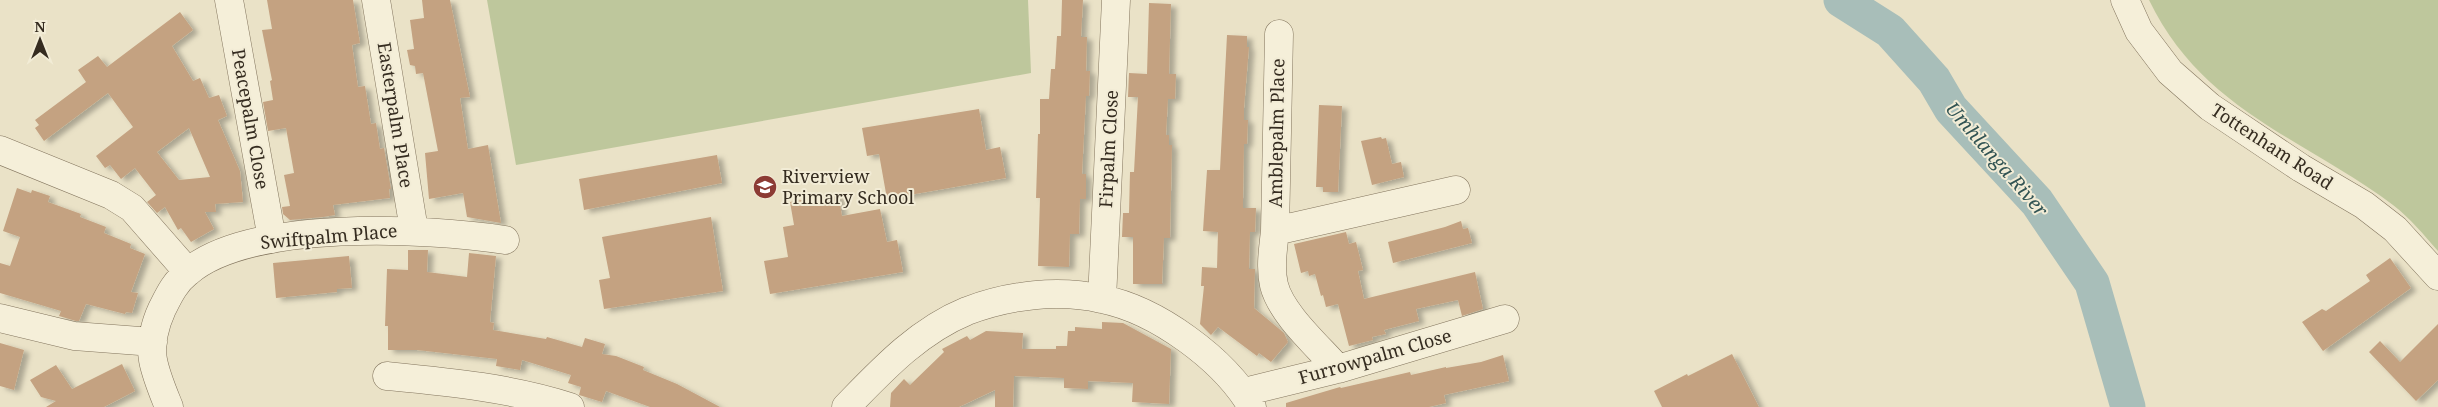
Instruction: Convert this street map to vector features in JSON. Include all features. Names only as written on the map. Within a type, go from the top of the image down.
[{"type":"street","name":"Peacepalm Close","points":[[229,0],[272,239]]},
{"type":"street","name":"Easterpalm Place","points":[[376,0],[414,230]]},
{"type":"street","name":"Firpalm Close","points":[[1102,298],[1116,0]]},
{"type":"street","name":"Tottenham Road","points":[[2125,0],[2139,31],[2170,72],[2210,108],[2285,158],[2364,205],[2395,229],[2438,276]]},
{"type":"street","name":"Amblepalm Place","points":[[1279,34],[1275,231],[1272,263],[1274,286],[1283,306],[1338,369]]},
{"type":"street","points":[[0,150],[111,195],[132,208],[188,272]]},
{"type":"street","name":"Amblepalm Place","points":[[1275,231],[1456,190]]},
{"type":"street","name":"Swiftpalm Place","points":[[169,407],[153,360],[153,342],[159,316],[172,288],[188,272],[224,250],[272,239],[325,234],[414,230],[466,234],[505,240]]},
{"type":"street","points":[[852,405],[883,369],[915,341],[967,312],[1000,300],[1035,295],[1102,298],[1129,308],[1185,337],[1210,357],[1248,400]]},
{"type":"street","points":[[0,318],[74,336],[153,342]]},
{"type":"street","name":"Furrowpalm Close","points":[[1248,400],[1338,369],[1505,319]]},
{"type":"street","points":[[387,376],[458,383],[548,400],[570,407]]},
{"type":"green space","points":[[487,0],[1028,0],[1031,73],[516,165]]},
{"type":"green space","points":[[2149,0],[2438,0],[2438,251],[2411,221],[2393,205],[2359,181],[2257,119],[2226,96],[2197,69],[2171,38]]},
{"type":"building","points":[[267,0],[353,0],[360,43],[352,45],[358,87],[365,86],[371,124],[376,123],[380,149],[384,148],[391,189],[389,189],[390,198],[333,205],[335,215],[323,217],[290,220],[283,214],[282,207],[290,206],[284,175],[294,173],[286,128],[268,131],[263,102],[273,100],[270,81],[272,80],[262,30],[272,29]]},
{"type":"building","points":[[422,0],[450,0],[470,97],[460,98],[468,149],[488,145],[501,223],[467,217],[463,193],[429,199],[425,153],[438,151],[423,73],[416,74],[415,66],[410,65],[407,50],[414,49],[410,20],[424,18]]},
{"type":"building","points":[[1062,0],[1083,0],[1081,37],[1087,37],[1086,71],[1090,71],[1089,96],[1086,96],[1082,174],[1086,174],[1086,199],[1080,199],[1079,234],[1070,234],[1069,267],[1038,266],[1040,198],[1036,198],[1040,99],[1049,99],[1051,69],[1055,69],[1057,36],[1061,36]]},
{"type":"building","points":[[1149,3],[1171,4],[1169,74],[1176,74],[1175,99],[1168,99],[1166,135],[1169,135],[1169,145],[1172,145],[1170,238],[1164,238],[1162,284],[1133,284],[1133,237],[1122,237],[1123,213],[1129,213],[1130,172],[1134,172],[1138,97],[1128,97],[1129,73],[1147,74]]},
{"type":"building","points":[[180,12],[193,30],[172,46],[193,81],[200,78],[209,98],[219,95],[227,116],[218,120],[240,171],[243,202],[215,204],[216,212],[205,212],[214,229],[191,242],[181,228],[178,230],[165,207],[157,213],[147,202],[156,195],[135,168],[121,179],[110,165],[105,168],[96,156],[133,127],[108,93],[44,141],[35,128],[39,125],[35,120],[86,82],[78,70],[98,56],[107,67]],"holes":[[[189,128],[210,177],[179,180],[157,152]]]},
{"type":"building","points":[[1227,35],[1247,36],[1247,47],[1249,47],[1244,108],[1244,120],[1248,120],[1247,144],[1244,144],[1243,208],[1256,208],[1255,232],[1250,232],[1249,269],[1255,269],[1254,308],[1284,333],[1288,342],[1271,362],[1259,353],[1257,356],[1218,327],[1211,335],[1200,324],[1204,286],[1201,286],[1202,267],[1217,268],[1218,232],[1203,231],[1207,170],[1220,170]]},
{"type":"building","points":[[1319,105],[1342,106],[1338,192],[1323,192],[1323,187],[1316,187]]},
{"type":"building","points":[[979,109],[986,150],[1000,147],[1006,178],[887,199],[879,154],[867,156],[862,128]]},
{"type":"building","points":[[1381,137],[1382,139],[1386,138],[1392,164],[1401,162],[1404,177],[1372,185],[1361,141]]},
{"type":"building","points":[[717,155],[722,183],[584,210],[579,179]]},
{"type":"building","points":[[17,188],[31,193],[32,190],[50,196],[48,202],[81,214],[80,217],[106,227],[104,233],[131,244],[130,248],[145,254],[131,292],[138,293],[132,313],[126,312],[125,314],[86,304],[79,321],[76,321],[59,316],[61,311],[0,293],[0,263],[10,266],[20,237],[3,231]]},
{"type":"building","points":[[838,194],[842,216],[880,209],[887,242],[897,240],[903,272],[770,294],[764,261],[788,257],[783,227],[794,225],[790,202]]},
{"type":"building","points":[[711,217],[723,291],[604,309],[599,280],[610,278],[602,237]]},
{"type":"building","points":[[1461,221],[1463,229],[1468,228],[1472,243],[1393,263],[1388,242]]},
{"type":"building","points":[[1346,232],[1349,244],[1356,242],[1363,270],[1358,271],[1364,299],[1475,272],[1483,309],[1462,316],[1458,300],[1416,309],[1419,321],[1384,330],[1386,334],[1372,337],[1373,340],[1349,346],[1338,304],[1326,307],[1315,274],[1309,276],[1308,271],[1301,273],[1294,244]]},
{"type":"building","points":[[408,250],[428,250],[427,272],[467,277],[469,253],[496,256],[490,322],[494,323],[493,330],[546,339],[547,337],[582,347],[585,338],[605,344],[602,354],[616,356],[644,367],[643,370],[677,384],[720,407],[650,407],[606,391],[602,402],[579,395],[581,387],[568,383],[571,375],[522,360],[520,370],[496,366],[497,359],[417,350],[388,350],[388,326],[385,326],[387,269],[408,270]]},
{"type":"building","points":[[349,256],[352,288],[337,289],[337,292],[276,298],[273,263]]},
{"type":"building","points":[[2390,258],[2411,288],[2323,351],[2302,322],[2322,309],[2326,311],[2370,281],[2366,275]]},
{"type":"building","points":[[1102,322],[1123,323],[1171,349],[1169,404],[1132,402],[1133,383],[1088,381],[1088,389],[1064,388],[1064,378],[1014,376],[1013,407],[995,407],[995,390],[959,407],[890,407],[891,393],[904,379],[910,385],[944,352],[942,349],[967,336],[970,340],[986,331],[1023,333],[1022,349],[1056,349],[1056,346],[1067,346],[1068,331],[1075,331],[1075,327],[1102,329]]},
{"type":"building","points":[[2438,324],[2438,380],[2416,401],[2369,352],[2380,341],[2400,362]]},
{"type":"building","points":[[0,343],[24,350],[14,390],[0,386]]},
{"type":"building","points":[[1732,354],[1759,407],[1662,407],[1654,391]]},
{"type":"building","points":[[1503,355],[1509,381],[1444,395],[1446,403],[1429,407],[1286,407],[1286,403],[1340,387],[1410,372],[1411,375],[1481,362]]},
{"type":"building","points":[[122,364],[135,391],[104,407],[46,407],[56,401],[41,397],[30,380],[56,365],[72,389]]},
{"type":"waterway","name":"Umhlanga River","points":[[1841,0],[1890,31],[1934,80],[1951,109],[2037,202],[2092,283],[2128,407]]},
{"type":"place","name":"Riverview Primary School","points":[[765,187]]}]
